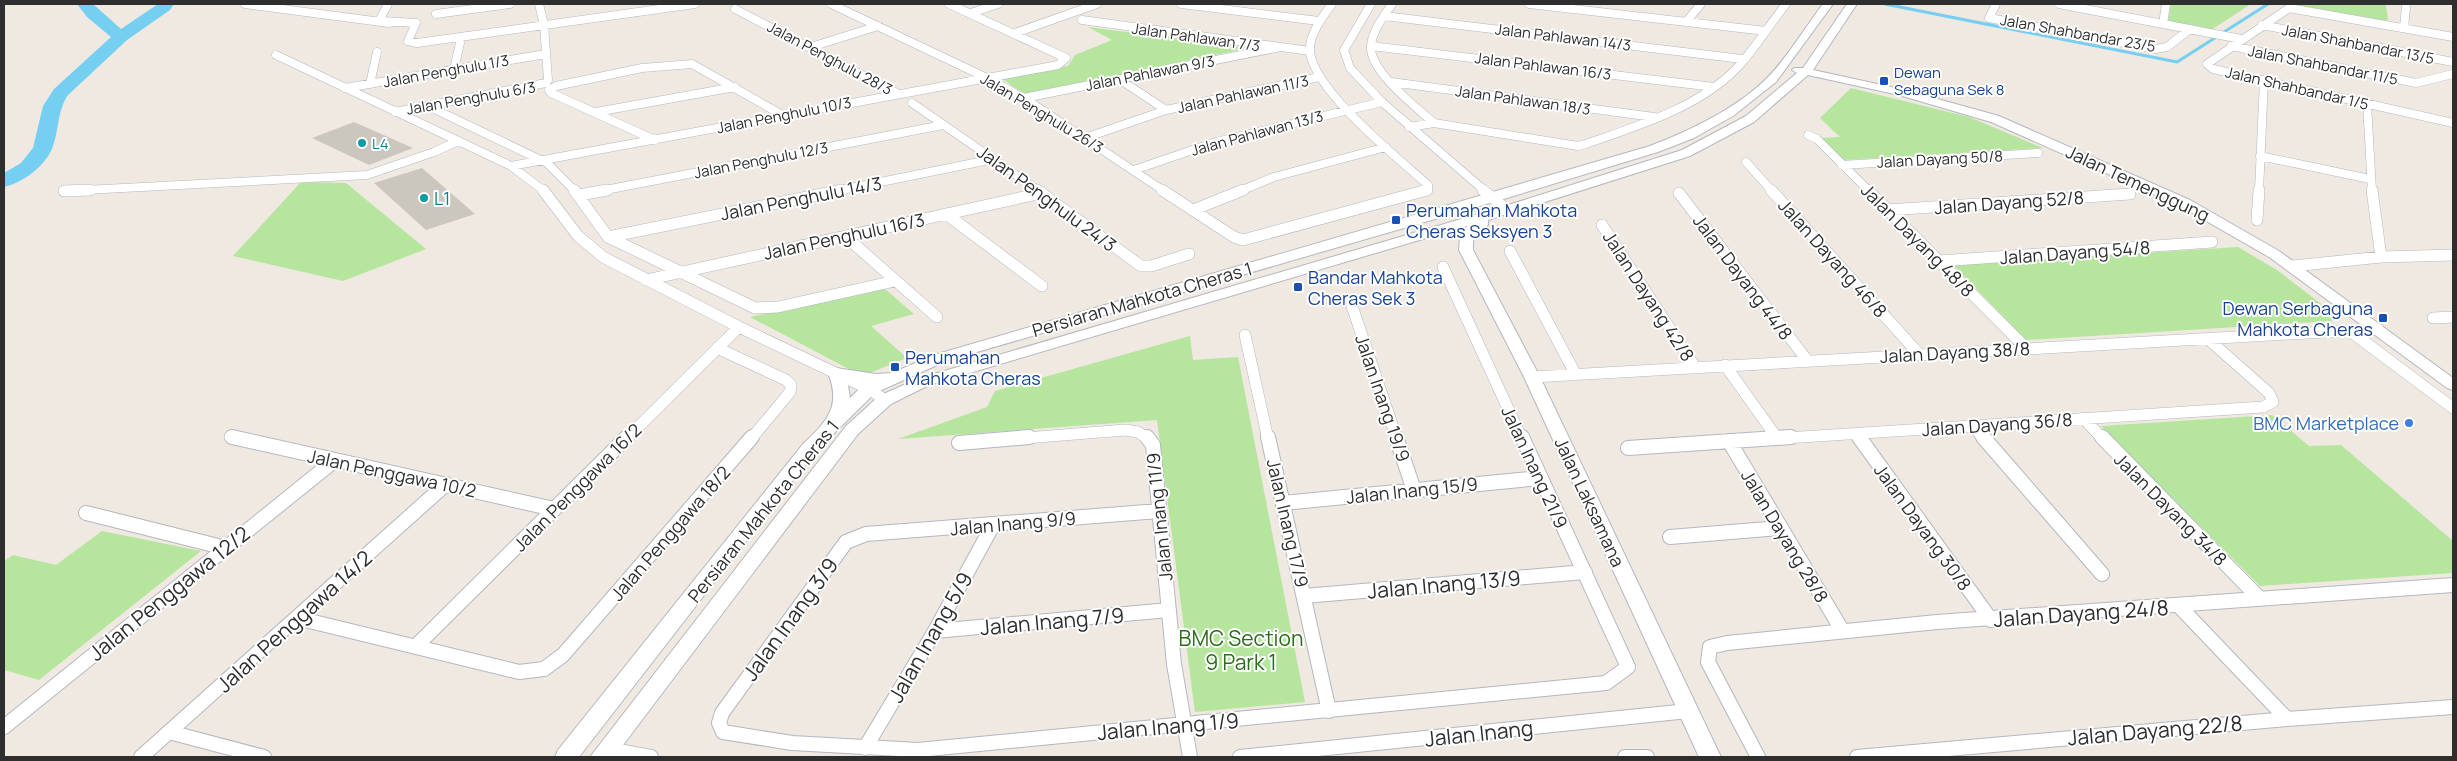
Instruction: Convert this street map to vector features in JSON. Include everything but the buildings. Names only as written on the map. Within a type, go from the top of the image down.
[{"type":"main road","name":"Persiaran Mahkota Cheras 1","points":[[566,757],[803,456],[869,389],[940,358],[1492,198],[1654,149],[1690,134],[1729,113],[1772,80],[1784,67],[1828,4]]},
{"type":"main road","name":"Persiaran Mahkota Cheras 1","points":[[604,753],[852,430],[885,400],[923,382],[1507,210],[1686,153],[1750,119],[1806,71],[1852,4]]},
{"type":"main road","name":"Jalan Temenggung","points":[[1784,67],[1901,92],[1995,119],[2185,203],[2292,266],[2453,385]]},
{"type":"main road","points":[[1466,250],[1464,237],[1469,230],[1507,210]]},
{"type":"main road","points":[[1425,234],[1448,238],[1466,250]]},
{"type":"main road","name":"Jalan Laksamana","points":[[1466,250],[1532,377],[1710,757]]},
{"type":"main road","points":[[836,373],[876,379],[897,377]]},
{"type":"main road","points":[[833,424],[843,400],[843,388],[836,373]]},
{"type":"street","points":[[245,4],[381,21],[412,30],[408,41],[410,43],[666,6],[695,4]]},
{"type":"street","points":[[381,21],[388,4]]},
{"type":"street","points":[[436,14],[510,4]]},
{"type":"street","points":[[538,4],[544,25],[548,87],[551,94],[653,138]]},
{"type":"street","name":"Jalan Penghulu 26/3","points":[[831,4],[987,78],[1024,98],[1234,237],[1243,240],[1428,189],[1428,185],[1386,147]]},
{"type":"street","points":[[949,4],[1014,33],[1097,4]]},
{"type":"street","points":[[971,13],[998,4]]},
{"type":"street","points":[[1181,4],[1320,21]]},
{"type":"street","points":[[1332,4],[1320,21],[1310,51],[1319,77],[1347,109],[1386,147]]},
{"type":"street","points":[[1371,4],[1344,50],[1350,68],[1409,127],[1507,210]]},
{"type":"street","points":[[1392,4],[1384,16],[1371,46],[1373,61],[1383,75],[1434,123]]},
{"type":"street","points":[[1529,4],[1766,30]]},
{"type":"street","points":[[1605,12],[1613,4]]},
{"type":"street","points":[[1686,22],[1701,4]]},
{"type":"street","points":[[1409,127],[1434,123],[1578,146],[1637,126],[1714,87],[1737,67],[1786,4]]},
{"type":"street","name":"Jalan Shahbandar 23/5","points":[[1996,4],[1990,18],[2156,49],[2167,47],[2190,29]]},
{"type":"street","points":[[2059,4],[2075,5],[2242,39]]},
{"type":"street","points":[[2163,24],[2166,4]]},
{"type":"street","points":[[2406,7],[2404,28],[2453,37]]},
{"type":"street","name":"Jalan Shahbandar 1/5","points":[[2404,28],[2298,8],[2286,10],[2207,64],[2208,66],[2264,80],[2453,123]]},
{"type":"street","name":"Jalan Penghulu 28/3","points":[[735,9],[899,94]]},
{"type":"street","name":"Jalan Pahlawan 14/3","points":[[1384,16],[1742,59]]},
{"type":"street","name":"Jalan Pahlawan 7/3","points":[[1082,20],[1276,48],[1310,51]]},
{"type":"street","name":"Jalan Shahbandar 13/5","points":[[2262,25],[2453,62]]},
{"type":"street","points":[[811,47],[878,26]]},
{"type":"street","name":"Jalan Penghulu 10/3","points":[[511,166],[1063,63],[1065,56],[1014,33]]},
{"type":"street","points":[[454,69],[460,43]]},
{"type":"street","name":"Jalan Pahlawan 16/3","points":[[1371,46],[1714,87]]},
{"type":"street","name":"Jalan Shahbandar 11/5","points":[[2231,46],[2416,84],[2453,74]]},
{"type":"street","name":"Jalan Pahlawan 9/3","points":[[1024,98],[1276,48]]},
{"type":"street","points":[[370,84],[377,52]]},
{"type":"street","name":"Jalan Penghulu 1/3","points":[[345,88],[546,54]]},
{"type":"street","points":[[276,55],[511,166],[543,190],[578,236],[603,257],[739,327],[869,389],[885,400]]},
{"type":"street","name":"Jalan Penghulu 6/3","points":[[395,112],[677,64],[692,64],[782,115]]},
{"type":"street","name":"Jalan Pahlawan 11/3","points":[[1085,138],[1166,110],[1319,77]]},
{"type":"street","points":[[1119,79],[1166,110]]},
{"type":"street","points":[[2257,220],[2261,181],[2260,156],[2264,80]]},
{"type":"street","name":"Jalan Pahlawan 18/3","points":[[1391,82],[1654,117]]},
{"type":"street","points":[[596,112],[735,87]]},
{"type":"street","name":"Jalan Pahlawan 13/3","points":[[1134,170],[1216,142],[1382,102]]},
{"type":"street","name":"Jalan Penghulu 24/3","points":[[912,103],[1042,193],[1141,266],[1151,266],[1189,254]]},
{"type":"street","points":[[2367,103],[2371,159],[2370,179],[2376,233],[2381,257]]},
{"type":"street","points":[[428,106],[543,160],[556,170],[579,195],[608,237],[755,308],[778,307],[895,281]]},
{"type":"street","name":"Jalan Penghulu 12/3","points":[[579,195],[943,125]]},
{"type":"street","name":"Jalan Dayang 48/8","points":[[1808,135],[1817,139],[2026,348]]},
{"type":"street","points":[[64,191],[367,175],[434,152],[458,141]]},
{"type":"street","points":[[1193,210],[1274,177],[1386,147]]},
{"type":"street","name":"Jalan Dayang 50/8","points":[[1842,165],[2038,153]]},
{"type":"street","points":[[2260,156],[2370,179]]},
{"type":"street","name":"Jalan Penghulu 14/3","points":[[608,237],[994,159]]},
{"type":"street","name":"Jalan Dayang 46/8","points":[[1746,162],[1919,354]]},
{"type":"street","name":"Jalan Penghulu 16/3","points":[[646,280],[1042,193]]},
{"type":"street","name":"Jalan Dayang 44/8","points":[[1679,193],[1807,360]]},
{"type":"street","name":"Jalan Dayang 52/8","points":[[1887,210],[2130,194]]},
{"type":"street","points":[[946,214],[1042,286]]},
{"type":"street","name":"Jalan Dayang 42/8","points":[[1602,225],[1695,367]]},
{"type":"street","points":[[845,236],[937,317]]},
{"type":"street","name":"Jalan Dayang 54/8","points":[[1939,261],[2212,242]]},
{"type":"street","points":[[1510,251],[1576,375]]},
{"type":"street","points":[[2292,266],[2381,257],[2453,255]]},
{"type":"street","name":"Jalan Inang 21/9","points":[[1443,267],[1628,667]]},
{"type":"street","name":"Jalan Inang 19/9","points":[[1352,306],[1414,490]]},
{"type":"street","points":[[2433,318],[2453,317]]},
{"type":"street","name":"Jalan Penggawa 16/2","points":[[415,647],[739,327]]},
{"type":"street","name":"Jalan Dayang 38/8","points":[[1532,377],[2378,329]]},
{"type":"street","points":[[2350,330],[2453,408]]},
{"type":"street","name":"Jalan Inang 17/9","points":[[1245,335],[1329,711]]},
{"type":"street","name":"Jalan Dayang 36/8","points":[[1628,448],[2263,407],[2273,402],[2270,393],[2208,339]]},
{"type":"street","name":"Jalan Penggawa 18/2","points":[[415,647],[519,672],[544,669],[569,648],[676,527],[790,392],[791,385],[786,380],[717,348]]},
{"type":"street","points":[[1725,365],[1777,438]]},
{"type":"street","name":"Jalan Dayang 34/8","points":[[2082,418],[2260,599]]},
{"type":"street","points":[[1973,426],[2102,574]]},
{"type":"street","name":"Jalan Inang 11/9","points":[[959,443],[1125,430],[1140,432],[1149,437],[1153,445],[1174,664],[1190,757]]},
{"type":"street","name":"Jalan Dayang 30/8","points":[[1856,434],[1991,620]]},
{"type":"street","name":"Jalan Penggawa 10/2","points":[[230,437],[554,509]]},
{"type":"street","name":"Jalan Dayang 28/8","points":[[1729,441],[1842,630]]},
{"type":"street","name":"Jalan Penggawa 12/2","points":[[4,727],[335,460]]},
{"type":"street","name":"Jalan Inang 15/9","points":[[1283,503],[1540,478]]},
{"type":"street","name":"Jalan Penggawa 14/2","points":[[141,757],[446,484]]},
{"type":"street","name":"Jalan Inang 9/9","points":[[866,534],[1159,511]]},
{"type":"street","points":[[86,513],[226,548]]},
{"type":"street","name":"Jalan Inang 5/9","points":[[865,748],[935,631],[993,525]]},
{"type":"street","points":[[1670,537],[1780,528]]},
{"type":"street","name":"Jalan Inang 3/9","points":[[722,713],[846,542],[866,534]]},
{"type":"street","name":"Jalan Inang 13/9","points":[[1304,596],[1585,572]]},
{"type":"street","name":"Jalan Dayang 24/8","points":[[1758,757],[1708,662],[1710,647],[1727,643],[1842,630],[2453,585]]},
{"type":"street","points":[[2178,605],[2287,719]]},
{"type":"street","name":"Jalan Inang 7/9","points":[[935,631],[1169,610]]},
{"type":"street","points":[[297,618],[415,647]]},
{"type":"street","name":"Jalan Inang 1/9","points":[[722,713],[719,723],[723,732],[792,744],[918,750],[1606,683],[1628,667]]},
{"type":"street","name":"Jalan Dayang 22/8","points":[[1857,757],[2287,719],[2453,707]]},
{"type":"street","name":"Jalan Inang","points":[[1240,757],[1361,751],[1688,711]]},
{"type":"street","points":[[169,732],[264,757]]},
{"type":"street","points":[[604,753],[651,757]]},
{"type":"green space","points":[[2171,4],[2251,4],[2211,30],[2168,22]]},
{"type":"green space","points":[[2289,4],[2386,5],[2388,20],[2379,21]]},
{"type":"green space","points":[[1088,27],[1249,48],[1024,94],[1001,78],[1068,66],[1075,55],[1112,40]]},
{"type":"green space","points":[[1851,88],[1969,117],[2043,148],[1844,160],[1820,138],[1840,137],[1820,118]]},
{"type":"green space","points":[[301,182],[346,183],[426,249],[343,281],[233,256]]},
{"type":"green space","points":[[2238,247],[2277,270],[2337,316],[2332,321],[2026,340],[1953,265]]},
{"type":"green space","points":[[885,289],[914,314],[871,326],[907,358],[862,376],[750,317]]},
{"type":"green space","name":"BMC Section 9 Park 1","points":[[1190,336],[1193,360],[1238,357],[1305,702],[1195,712],[1157,420],[898,439],[987,407],[995,391]]},
{"type":"green space","points":[[2272,415],[2309,446],[2341,445],[2453,541],[2453,573],[2260,586],[2101,426]]},
{"type":"green space","points":[[102,531],[201,551],[39,680],[4,670],[4,561],[13,555],[56,565]]},
{"type":"waterway","points":[[85,4],[93,14],[121,37]]},
{"type":"waterway","points":[[121,37],[166,4]]},
{"type":"waterway","points":[[1885,4],[2177,62],[2218,36]]},
{"type":"waterway","points":[[2224,32],[2268,4]]},
{"type":"waterway","points":[[4,181],[28,167],[42,149],[52,106],[60,93],[121,37]]},
{"type":"place","name":"Dewan Sebaguna Sek 8","points":[[1884,81]]},
{"type":"place","name":"L4","points":[[362,143]]},
{"type":"place","name":"L1","points":[[424,198]]},
{"type":"place","name":"Perumahan Mahkota Cheras Seksyen 3","points":[[1396,220]]},
{"type":"place","name":"Bandar Mahkota Cheras Sek 3","points":[[1298,287]]},
{"type":"place","name":"Dewan Serbaguna Mahkota Cheras","points":[[2383,318]]},
{"type":"place","name":"Perumahan Mahkota Cheras","points":[[895,367]]},
{"type":"place","name":"BMC Marketplace","points":[[2409,423]]}]
